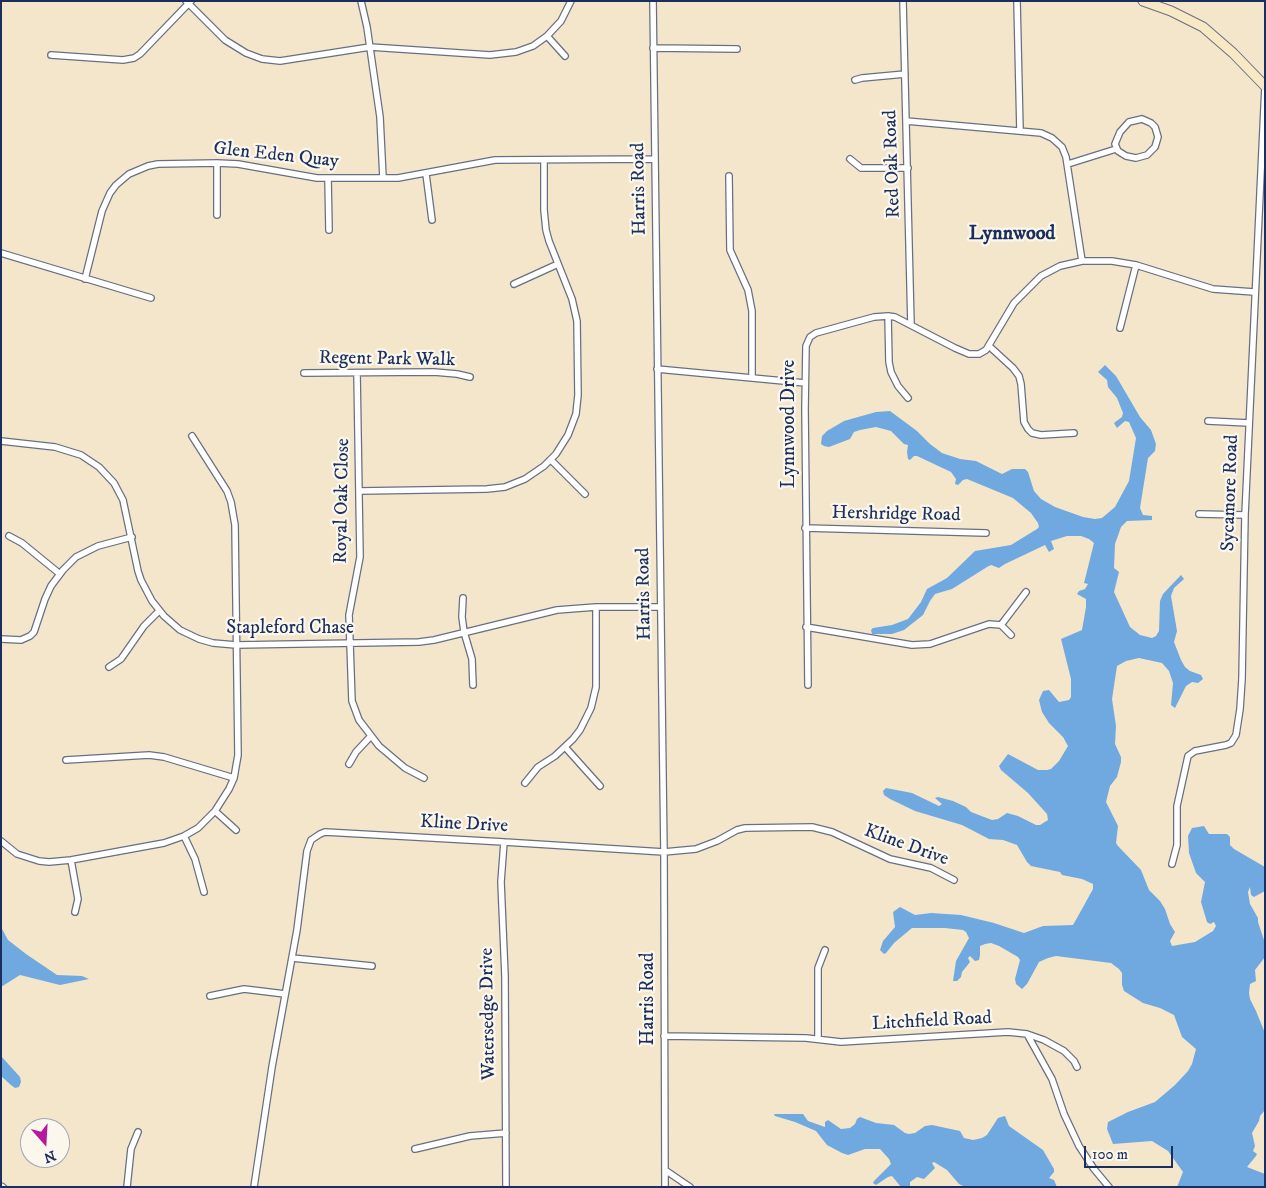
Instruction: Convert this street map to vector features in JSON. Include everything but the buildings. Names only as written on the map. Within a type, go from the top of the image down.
[{"type":"street","points":[[361,1],[380,117],[383,178]]},
{"type":"street","points":[[51,55],[123,60],[134,58],[140,54],[188,2],[225,40],[246,53],[262,59],[280,60],[370,47],[501,54],[526,49],[547,36],[561,21],[571,1]]},
{"type":"street","name":"Harris Road","points":[[653,1],[664,852],[666,1187]]},
{"type":"street","name":"Red Oak Road","points":[[903,1],[911,325]]},
{"type":"street","points":[[1017,1],[1020,131]]},
{"type":"street","points":[[1147,2],[1178,14],[1203,27],[1233,53],[1265,86]]},
{"type":"street","points":[[547,36],[565,56]]},
{"type":"street","points":[[653,48],[737,49]]},
{"type":"street","points":[[855,80],[905,74]]},
{"type":"street","name":"Sycamore Road","points":[[1172,864],[1177,845],[1177,806],[1188,756],[1195,751],[1228,745],[1236,735],[1242,679],[1245,515],[1265,86]]},
{"type":"street","points":[[1142,119],[1155,127],[1158,137],[1156,147],[1147,154],[1131,157],[1116,149],[1115,144],[1120,132],[1129,122],[1142,119]]},
{"type":"street","points":[[906,121],[1041,133],[1052,138],[1064,151],[1068,164],[1082,261]]},
{"type":"street","points":[[1068,164],[1116,149]]},
{"type":"street","name":"Glen Eden Quay","points":[[84,279],[106,202],[116,186],[123,178],[139,169],[158,164],[238,164],[302,176],[383,178],[409,177],[482,162],[654,158]]},
{"type":"street","points":[[850,159],[857,167],[862,168],[908,168]]},
{"type":"street","points":[[359,491],[496,488],[525,479],[551,460],[562,446],[576,414],[578,395],[577,321],[572,299],[546,230],[544,160]]},
{"type":"street","points":[[217,163],[217,215]]},
{"type":"street","points":[[426,174],[432,220]]},
{"type":"street","points":[[729,176],[730,250],[748,290],[752,310],[752,378]]},
{"type":"street","points":[[328,178],[329,230]]},
{"type":"street","points":[[1,253],[151,298]]},
{"type":"street","points":[[908,398],[898,386],[891,372],[888,316],[895,317],[969,354],[979,354],[989,346],[1014,302],[1041,276],[1060,266],[1082,261],[1112,261],[1136,264],[1213,288],[1254,292]]},
{"type":"street","points":[[514,284],[558,264]]},
{"type":"street","points":[[1120,328],[1136,264]]},
{"type":"street","name":"Lynnwood Drive","points":[[808,685],[806,627],[806,346],[810,337],[816,333],[874,317],[888,316]]},
{"type":"street","points":[[989,346],[1019,376],[1022,384],[1024,422],[1028,429],[1041,435],[1074,433]]},
{"type":"street","points":[[657,369],[805,383]]},
{"type":"street","name":"Royal Oak Close","points":[[357,372],[360,557],[350,604],[352,701],[359,720],[370,737],[405,768],[424,778]]},
{"type":"street","name":"Regent Park Walk","points":[[304,373],[434,372],[470,377]]},
{"type":"street","points":[[1208,421],[1249,423]]},
{"type":"street","points":[[1,841],[17,854],[33,860],[49,862],[158,845],[184,836],[198,828],[215,811],[229,789],[234,778],[238,754],[233,513],[231,502],[222,481],[192,436]]},
{"type":"street","name":"Stapleford Chase","points":[[1,441],[56,447],[81,455],[90,460],[107,475],[118,491],[126,510],[141,580],[152,602],[173,624],[191,635],[213,643],[236,646],[419,642],[557,610],[596,607],[660,607]]},
{"type":"street","points":[[551,460],[585,494]]},
{"type":"street","points":[[1199,514],[1245,515]]},
{"type":"street","name":"Hershridge Road","points":[[806,528],[986,533]]},
{"type":"street","points":[[9,536],[22,543],[60,574]]},
{"type":"street","points":[[1,639],[21,640],[34,632],[45,599],[60,574],[70,562],[87,551],[110,542],[132,537]]},
{"type":"street","points":[[1001,625],[1026,592]]},
{"type":"street","points":[[463,598],[462,617],[464,632],[472,659],[473,685]]},
{"type":"street","points":[[525,783],[538,767],[565,747],[580,730],[589,713],[594,696],[596,607]]},
{"type":"street","points":[[109,667],[121,659],[144,626],[159,611]]},
{"type":"street","points":[[806,627],[912,645],[921,645],[988,624],[1001,625],[1011,635]]},
{"type":"street","points":[[349,764],[356,752],[370,737]]},
{"type":"street","points":[[565,747],[600,786]]},
{"type":"street","points":[[66,760],[149,755],[164,757],[234,778]]},
{"type":"street","points":[[215,811],[236,830]]},
{"type":"street","name":"Kline Drive","points":[[254,1187],[292,958],[306,851],[312,840],[320,834],[325,832],[664,852],[696,849],[712,844],[737,830],[745,828],[812,827],[832,832],[890,859],[931,868],[954,880]]},
{"type":"street","points":[[184,836],[197,865],[204,892]]},
{"type":"street","name":"Watersedge Drive","points":[[504,842],[501,882],[505,976],[506,1187]]},
{"type":"street","points":[[71,860],[78,899],[75,912]]},
{"type":"street","points":[[818,1039],[818,968],[825,950]]},
{"type":"street","points":[[292,958],[372,966]]},
{"type":"street","points":[[210,996],[244,989],[285,994]]},
{"type":"street","name":"Litchfield Road","points":[[664,1036],[818,1039],[842,1042],[1008,1032],[1028,1034],[1044,1040],[1070,1056],[1077,1068]]},
{"type":"street","points":[[1028,1034],[1052,1079],[1064,1114],[1079,1146],[1109,1187]]},
{"type":"street","points":[[126,1187],[131,1149],[138,1132]]},
{"type":"street","points":[[414,1149],[470,1136],[506,1134]]},
{"type":"street","points":[[665,1170],[690,1187]]},
{"type":"water","points":[[1105,365],[1116,376],[1140,417],[1151,430],[1156,444],[1155,451],[1148,458],[1140,508],[1143,515],[1152,516],[1152,520],[1127,521],[1121,527],[1115,544],[1114,568],[1119,572],[1114,592],[1130,627],[1140,635],[1152,638],[1159,631],[1160,601],[1163,594],[1181,575],[1184,579],[1174,588],[1171,596],[1177,631],[1174,642],[1185,667],[1201,675],[1203,679],[1198,683],[1192,682],[1186,686],[1175,708],[1171,705],[1173,683],[1169,671],[1162,663],[1139,658],[1126,661],[1117,666],[1112,699],[1116,726],[1115,744],[1121,757],[1121,762],[1117,777],[1110,786],[1106,802],[1118,826],[1116,843],[1141,870],[1149,890],[1165,909],[1175,932],[1170,941],[1172,946],[1195,942],[1213,931],[1216,926],[1214,922],[1210,924],[1207,922],[1201,902],[1205,882],[1196,873],[1189,853],[1188,836],[1192,828],[1204,826],[1209,834],[1227,834],[1230,837],[1230,845],[1234,849],[1265,867],[1265,891],[1254,897],[1251,895],[1250,887],[1248,892],[1250,904],[1258,918],[1265,943],[1265,957],[1255,970],[1256,981],[1250,984],[1249,993],[1265,1033],[1265,1110],[1252,1133],[1255,1146],[1253,1151],[1257,1154],[1247,1167],[1265,1174],[1265,1187],[1177,1187],[1183,1172],[1168,1151],[1152,1141],[1113,1144],[1107,1129],[1108,1122],[1155,1102],[1188,1071],[1196,1049],[1182,1037],[1174,1015],[1143,1003],[1124,991],[1122,973],[1111,963],[1056,956],[1048,958],[1039,962],[1027,984],[1022,989],[1016,984],[1015,979],[1020,960],[1018,957],[991,943],[980,946],[979,960],[975,961],[970,956],[968,958],[970,962],[962,972],[961,977],[957,981],[953,981],[956,961],[969,938],[963,930],[912,928],[894,943],[886,953],[884,954],[880,950],[883,941],[895,927],[893,912],[900,907],[915,915],[931,913],[961,915],[1024,933],[1043,926],[1073,925],[1093,889],[1093,884],[1082,879],[1031,866],[1017,845],[1003,840],[989,839],[962,825],[915,811],[890,799],[884,795],[883,791],[886,788],[912,793],[939,806],[942,804],[935,798],[938,797],[953,801],[966,807],[971,812],[992,820],[998,819],[1007,813],[1036,825],[1040,825],[1048,820],[1047,814],[1028,793],[1001,770],[999,766],[1008,754],[1038,770],[1051,769],[1059,761],[1068,746],[1042,712],[1039,700],[1043,691],[1049,690],[1059,702],[1069,700],[1071,697],[1071,679],[1061,639],[1082,630],[1086,599],[1077,594],[1085,589],[1088,584],[1084,583],[1094,543],[1081,536],[1067,536],[1051,541],[1054,549],[1049,552],[1045,545],[999,568],[991,565],[952,589],[935,594],[923,615],[904,630],[892,634],[872,634],[871,630],[873,628],[892,625],[908,619],[921,602],[927,589],[947,578],[975,551],[1011,545],[1037,529],[1039,527],[1038,523],[1031,513],[1013,498],[967,479],[958,485],[955,484],[956,479],[951,472],[917,456],[910,460],[908,459],[908,445],[904,444],[891,431],[876,427],[860,430],[854,432],[850,439],[829,447],[821,444],[822,436],[844,421],[876,412],[890,411],[942,453],[960,459],[976,461],[1002,474],[1012,469],[1025,469],[1028,472],[1034,491],[1041,499],[1055,507],[1083,517],[1102,518],[1115,507],[1129,481],[1136,438],[1129,422],[1125,421],[1117,428],[1114,423],[1122,417],[1123,413],[1117,398],[1108,387],[1107,380],[1098,372]]},
{"type":"water","points":[[1,927],[8,940],[57,975],[82,976],[89,979],[60,985],[20,975],[1,987]]},
{"type":"water","points":[[1,1056],[20,1077],[19,1087],[15,1088],[1,1076]]},
{"type":"water","points":[[774,1114],[803,1114],[808,1121],[825,1127],[825,1122],[828,1120],[841,1129],[850,1128],[860,1117],[876,1123],[894,1125],[909,1134],[915,1133],[925,1126],[932,1125],[960,1131],[964,1138],[973,1140],[987,1135],[998,1118],[1005,1116],[1009,1126],[1043,1150],[1054,1169],[1049,1178],[1054,1180],[1057,1187],[963,1186],[947,1170],[934,1162],[932,1163],[935,1168],[924,1179],[917,1177],[910,1182],[910,1187],[901,1187],[892,1176],[876,1185],[873,1183],[874,1181],[891,1164],[880,1149],[865,1149],[848,1155],[827,1145],[816,1131]]},
{"type":"district","name":"Lynnwood","points":[[1012,235]]}]
